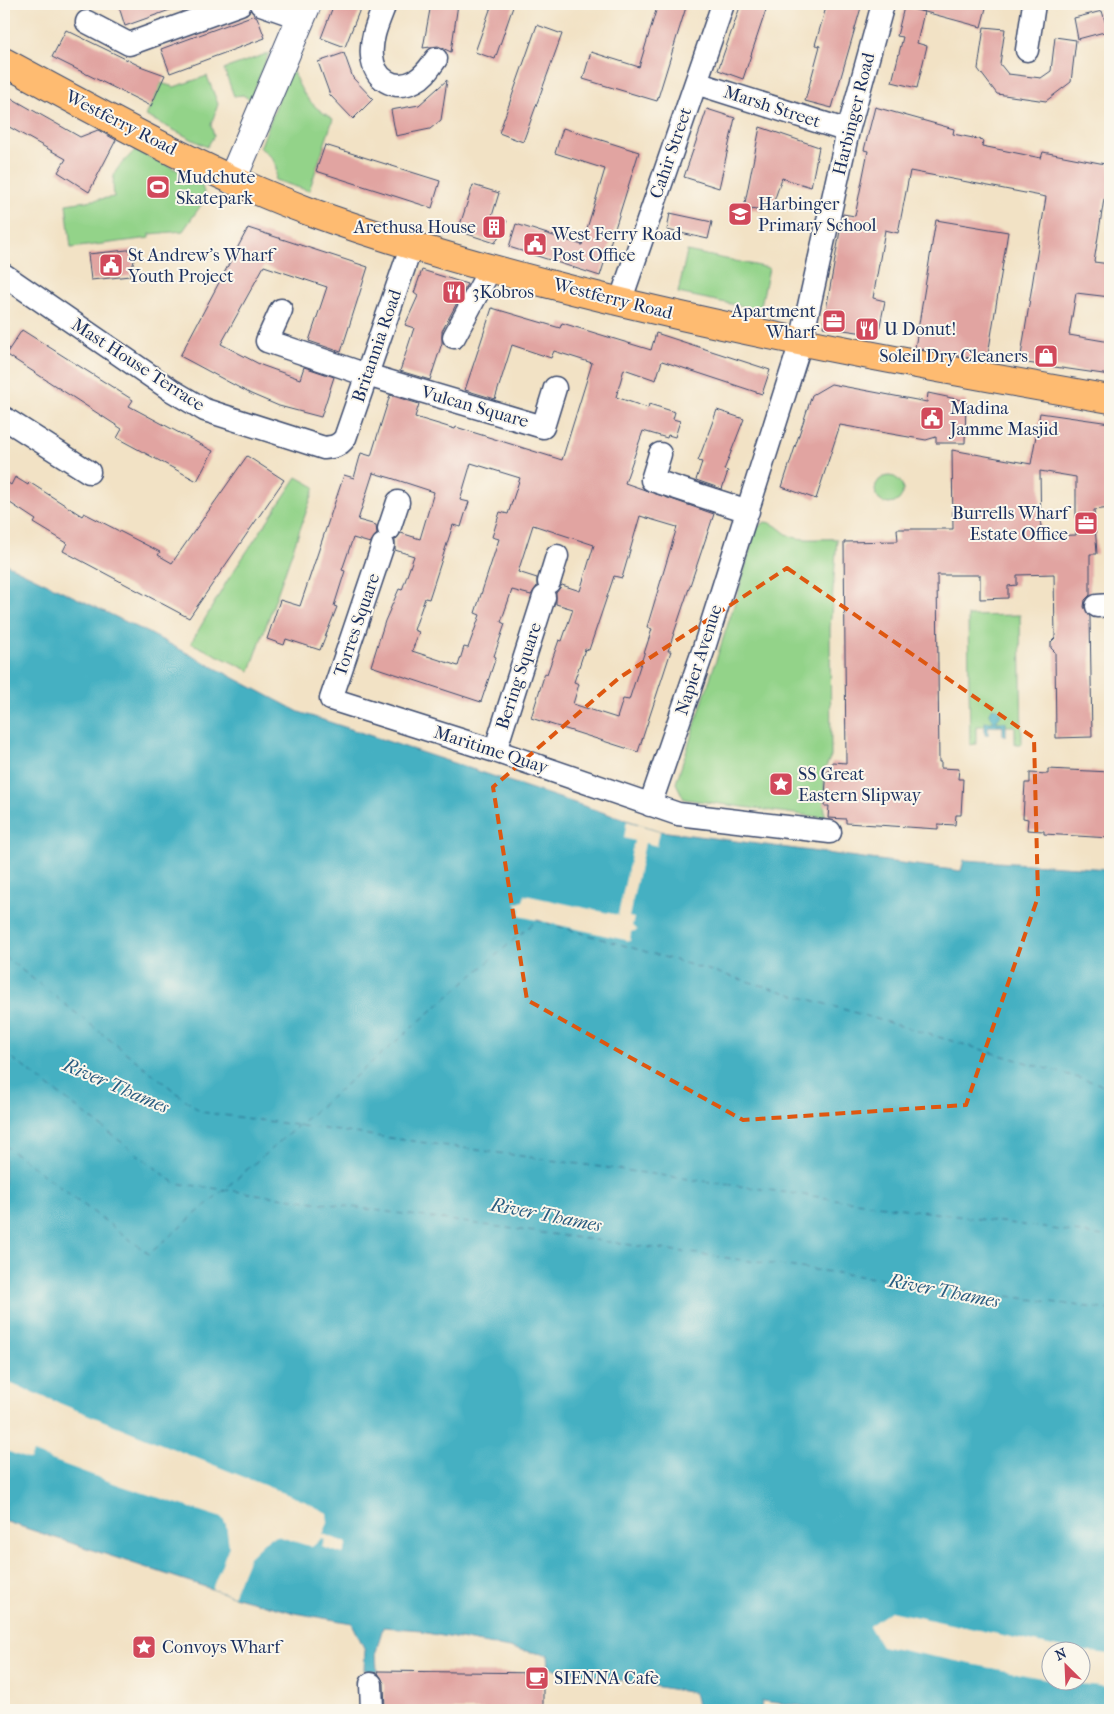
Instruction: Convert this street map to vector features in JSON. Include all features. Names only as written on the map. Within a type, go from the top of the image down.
[{"type":"main road","name":"Westferry Road","points":[[4,62],[89,108],[232,180],[308,211],[411,246],[490,269],[620,302],[801,342],[1110,399]]},
{"type":"street","points":[[87,22],[129,44],[240,4]]},
{"type":"street","points":[[232,180],[304,11],[261,4]]},
{"type":"street","points":[[385,4],[373,40],[372,57],[379,76],[390,84],[403,85],[416,80],[428,71],[436,59]]},
{"type":"street","name":"Cahir Street","points":[[620,302],[723,4]]},
{"type":"street","name":"Harbinger Road","points":[[801,342],[848,131],[883,4]]},
{"type":"street","points":[[1027,50],[1034,4]]},
{"type":"street","name":"Marsh Street","points":[[696,83],[848,131]]},
{"type":"street","name":"Britannia Road","points":[[340,445],[345,438],[411,246]]},
{"type":"street","points":[[454,338],[490,269]]},
{"type":"street","name":"Mast House Terrace","points":[[4,275],[171,390],[205,410],[324,448],[340,445]]},
{"type":"street","points":[[281,310],[267,342],[367,375]]},
{"type":"street","name":"Napier Avenue","points":[[650,804],[748,511],[801,342]]},
{"type":"street","name":"Vulcan Square","points":[[367,375],[544,427],[555,388]]},
{"type":"street","points":[[4,418],[89,472]]},
{"type":"street","points":[[660,454],[652,480],[748,511]]},
{"type":"street","name":"Torres Square","points":[[332,699],[398,502]]},
{"type":"street","name":"Bering Square","points":[[495,751],[557,556]]},
{"type":"street","name":"Maritime Quay","points":[[332,699],[495,751],[650,804]]},
{"type":"street","points":[[650,804],[678,814],[830,832]]},
{"type":"street","points":[[371,1684],[372,1710]]},
{"type":"highlighted area","points":[[787,568],[1034,738],[1038,897],[966,1105],[743,1120],[527,1000],[493,787],[619,678]]},
{"type":"green space","points":[[269,53],[250,100],[243,95],[234,96],[224,69]]},
{"type":"green space","points":[[291,67],[307,98],[333,119],[309,191],[275,180],[276,170],[274,161],[260,148]]},
{"type":"green space","points":[[207,76],[218,104],[211,125],[214,136],[207,147],[146,116],[161,83],[174,87]]},
{"type":"green space","points":[[135,150],[200,181],[206,198],[183,231],[150,234],[150,238],[71,248],[66,204],[114,197],[113,180],[116,170]]},
{"type":"green space","points":[[687,251],[769,268],[760,310],[678,293]]},
{"type":"green space","points":[[889,476],[899,480],[903,490],[899,500],[889,504],[879,500],[875,490],[879,480]]},
{"type":"green space","points":[[297,477],[315,487],[250,671],[191,643],[227,581]]},
{"type":"green space","points":[[765,522],[773,524],[789,535],[798,538],[837,539],[830,628],[831,756],[824,771],[825,818],[684,799],[676,783],[738,593],[756,528]]},
{"type":"green space","points":[[1020,615],[1022,744],[1015,744],[1015,726],[976,726],[976,744],[970,745],[968,616]]},
{"type":"water","name":"River Thames","points":[[4,563],[145,631],[299,712],[660,831],[961,871],[964,860],[1110,869],[1110,1710],[834,1710],[762,1701],[761,1710],[698,1710],[694,1693],[549,1668],[548,1655],[421,1632],[421,1630],[383,1627],[376,1652],[377,1671],[364,1670],[365,1650],[352,1623],[295,1613],[233,1596],[4,1521]]},
{"type":"water","points":[[997,708],[1001,714],[996,722],[1006,722],[1006,736],[1003,735],[1003,726],[988,726],[988,735],[985,735],[985,722],[994,722],[989,713],[991,709]]},
{"type":"pier","points":[[627,821],[660,831],[657,846],[645,843],[629,917],[634,918],[632,926],[638,930],[631,932],[630,941],[519,916],[521,909],[515,904],[523,901],[525,895],[618,915],[634,841],[624,838]]},
{"type":"pier","points":[[4,1381],[304,1501],[327,1513],[328,1523],[323,1534],[347,1543],[343,1554],[322,1547],[325,1540],[322,1538],[312,1547],[277,1536],[269,1538],[249,1557],[233,1596],[212,1589],[229,1546],[226,1524],[222,1518],[119,1485],[33,1453],[30,1460],[4,1450]]},
{"type":"pier","points":[[890,1611],[1042,1644],[1042,1678],[881,1646],[869,1626]]},
{"type":"pier","points":[[1092,1652],[1110,1654],[1110,1687],[1092,1685]]},
{"type":"building","points":[[118,4],[181,4],[181,6],[125,26]]},
{"type":"building","points":[[334,4],[362,4],[345,47],[321,38]]},
{"type":"building","points":[[431,4],[458,4],[451,52],[438,46],[423,48]]},
{"type":"building","points":[[492,4],[514,4],[495,59],[475,52]]},
{"type":"building","points":[[658,4],[687,4],[657,101],[583,79],[591,52],[639,67]]},
{"type":"building","points":[[741,4],[768,4],[743,79],[718,70]]},
{"type":"building","points":[[827,4],[862,4],[832,108],[805,101],[820,46],[815,45]]},
{"type":"building","points":[[914,4],[971,4],[986,8],[981,27],[914,9]]},
{"type":"building","points":[[904,7],[924,12],[917,43],[927,46],[917,88],[892,82],[903,37],[897,36]]},
{"type":"building","points":[[1102,11],[1108,31],[1078,39],[1074,18]]},
{"type":"building","points":[[254,15],[257,17],[265,38],[170,73],[161,49]]},
{"type":"building","points":[[537,25],[562,34],[523,142],[499,133]]},
{"type":"building","points":[[984,27],[1005,29],[1000,64],[1008,74],[1041,78],[1051,71],[1055,37],[1076,40],[1071,82],[1046,101],[997,94],[978,69]]},
{"type":"building","points":[[66,30],[140,66],[165,75],[151,106],[52,57]]},
{"type":"building","points":[[344,53],[353,78],[373,99],[353,119],[330,95],[318,62]]},
{"type":"building","points":[[447,80],[441,120],[430,129],[396,136],[391,110],[419,105]]},
{"type":"building","points":[[4,94],[80,137],[98,130],[116,140],[89,192],[58,172],[66,159],[4,124]]},
{"type":"building","points":[[875,107],[954,129],[953,134],[983,140],[982,146],[1041,158],[1043,152],[1110,165],[1110,200],[1104,199],[1094,262],[1110,264],[1110,297],[1076,293],[1069,335],[1110,342],[1110,375],[1020,362],[1046,197],[910,171],[898,233],[885,230],[873,298],[885,301],[878,335],[823,327],[843,214],[855,216],[868,151],[864,150]]},
{"type":"building","points":[[707,109],[735,118],[719,188],[684,177]]},
{"type":"building","points":[[760,127],[819,147],[811,187],[782,178],[773,204],[766,202],[763,211],[744,208]]},
{"type":"building","points":[[563,128],[639,152],[600,276],[509,247],[516,224],[582,245],[605,169],[555,153]]},
{"type":"building","points":[[325,145],[440,181],[432,208],[316,171]]},
{"type":"building","points":[[473,185],[499,193],[492,216],[507,221],[495,243],[458,231]]},
{"type":"building","points":[[670,213],[712,222],[708,239],[667,230]]},
{"type":"building","points":[[936,220],[1008,232],[987,361],[915,348]]},
{"type":"building","points":[[248,228],[368,267],[341,352],[309,341],[327,287],[264,266],[221,344],[261,365],[300,379],[304,367],[334,377],[321,417],[279,406],[251,394],[180,356]]},
{"type":"building","name":"St Andrew's Wharf Youth Project","points":[[137,249],[130,276],[91,280],[88,254]]},
{"type":"building","points":[[422,270],[467,284],[442,331],[442,343],[430,380],[400,371],[414,328],[405,325],[418,296],[414,293]]},
{"type":"building","points":[[492,308],[560,328],[562,323],[651,350],[656,333],[770,370],[762,394],[662,361],[656,380],[624,369],[616,397],[648,408],[649,404],[675,412],[673,419],[680,421],[675,437],[668,435],[667,438],[643,431],[625,483],[714,514],[668,651],[671,651],[638,752],[531,718],[545,673],[547,674],[559,640],[562,641],[573,609],[556,604],[556,593],[562,585],[580,591],[594,545],[533,525],[518,572],[537,578],[537,586],[531,595],[512,590],[501,622],[505,624],[494,656],[496,657],[481,702],[371,666],[385,621],[399,589],[402,590],[414,556],[395,550],[395,540],[401,533],[420,539],[434,492],[391,478],[373,473],[358,520],[376,525],[377,534],[370,543],[353,538],[342,570],[345,571],[334,606],[337,607],[320,650],[286,639],[284,645],[267,639],[280,600],[300,606],[344,475],[354,478],[361,453],[371,456],[390,395],[419,404],[415,417],[455,429],[456,427],[562,460],[592,363],[554,351],[551,358],[512,345],[495,399],[465,390]],"holes":[[[471,463],[520,478],[508,514],[500,512],[492,537],[499,539],[475,613],[480,615],[468,648],[464,647],[458,666],[412,651],[419,632],[414,630],[425,598],[429,599],[453,525],[461,527],[469,502],[460,500]],[[640,516],[677,527],[647,627],[652,629],[629,700],[623,699],[617,718],[573,704],[579,684],[574,682],[585,649],[589,650],[614,576],[622,578]]]},
{"type":"building","points":[[22,330],[133,400],[129,406],[213,451],[197,481],[117,438],[122,429],[6,354]]},
{"type":"building","points":[[831,384],[927,402],[928,393],[966,401],[965,443],[936,443],[936,437],[926,440],[840,425],[816,499],[782,487],[812,395]]},
{"type":"building","points":[[717,410],[744,419],[724,470],[728,471],[722,489],[696,480],[702,462],[698,461]]},
{"type":"building","points":[[1040,413],[1110,423],[1110,508],[1094,510],[1097,554],[1090,554],[1090,595],[1085,600],[1084,607],[1090,617],[1092,737],[1056,738],[1055,652],[1051,648],[1051,642],[1055,638],[1054,574],[1017,575],[1017,585],[1008,586],[1008,598],[980,599],[980,575],[937,575],[939,762],[941,762],[941,768],[959,769],[958,779],[963,779],[961,815],[956,815],[955,825],[938,824],[938,829],[846,823],[846,819],[828,818],[829,806],[824,806],[827,771],[831,771],[832,762],[846,763],[844,542],[898,541],[897,529],[953,529],[952,450],[1031,464]],"holes":[[[1040,471],[1076,477],[1076,535],[1041,536]]]},
{"type":"building","points":[[247,456],[284,480],[189,618],[63,551],[67,543],[34,523],[36,520],[4,499],[4,480],[11,485],[15,477],[28,485],[29,482],[82,516],[84,513],[160,552],[158,555],[172,563]]},
{"type":"building","points":[[1048,769],[1110,772],[1110,838],[1044,834],[1044,831],[1027,830],[1028,819],[1023,818],[1025,783],[1030,783],[1030,773],[1048,774]]},
{"type":"building","points":[[377,1671],[543,1673],[543,1710],[385,1710],[384,1683]]},
{"type":"ferry route","points":[[4,1145],[149,1254],[537,920],[1110,1087]]},
{"type":"ferry route","points":[[4,956],[201,1112],[1110,1237]]},
{"type":"ferry route","points":[[4,1052],[175,1183],[1110,1310]]},
{"type":"place","name":"Mudchute Skatepark","points":[[158,187]]},
{"type":"place","name":"Harbinger Primary School","points":[[740,214]]},
{"type":"place","name":"Arethusa House","points":[[494,227]]},
{"type":"place","name":"West Ferry Road Post Office","points":[[535,244]]},
{"type":"place","name":"St Andrew's Wharf Youth Project","points":[[111,265]]},
{"type":"place","name":"3Kobros","points":[[454,292]]},
{"type":"place","name":"Apartment Wharf","points":[[834,321]]},
{"type":"place","name":"U Donut!","points":[[867,329]]},
{"type":"place","name":"Soleil Dry Cleaners","points":[[1046,356]]},
{"type":"place","name":"Madina Jamme Masjid","points":[[932,418]]},
{"type":"place","name":"Burrells Wharf Estate Office","points":[[1086,523]]},
{"type":"place","name":"SS Great Eastern Slipway","points":[[781,784]]},
{"type":"place","name":"Convoys Wharf","points":[[144,1647]]},
{"type":"place","name":"SIENNA Cafe","points":[[537,1678]]}]
